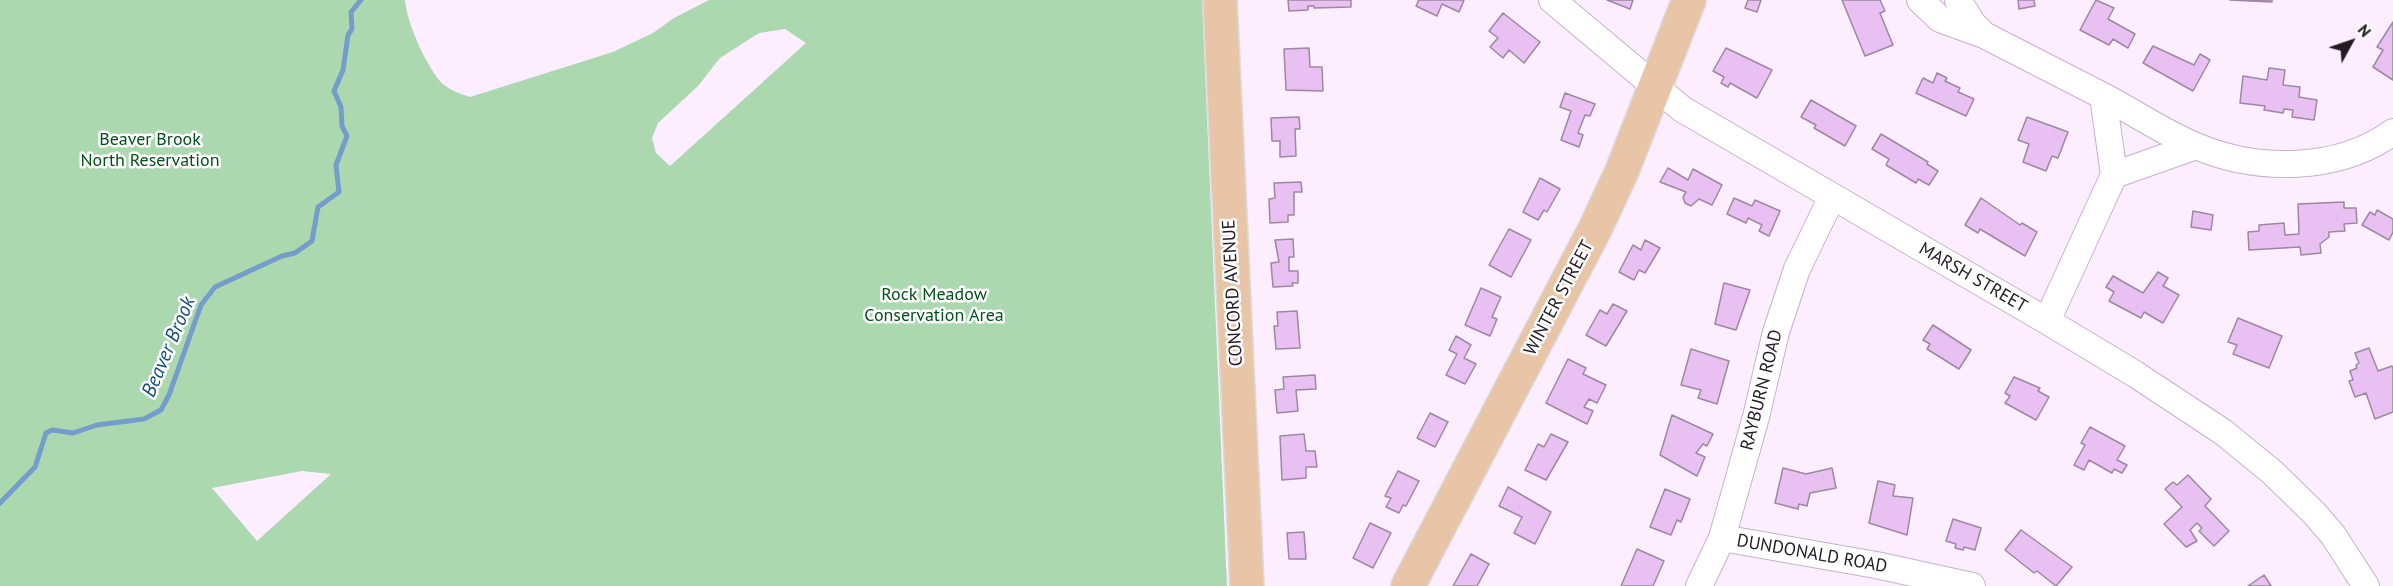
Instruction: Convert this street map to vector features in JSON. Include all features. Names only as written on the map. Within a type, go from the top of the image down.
[{"type":"main road","name":"CONCORD AVENUE","points":[[1220,0],[1247,586]]},
{"type":"main road","name":"WINTER STREET","points":[[1408,586],[1595,229],[1656,88],[1689,0]]},
{"type":"street","name":"MARSH STREET","points":[[1552,0],[1633,65],[1682,109],[2047,321],[2198,414],[2249,452],[2314,513],[2333,535],[2366,586]]},
{"type":"street","points":[[1920,0],[1940,20],[1984,35],[2196,146],[2246,160],[2296,165],[2347,155],[2370,146],[2393,132]]},
{"type":"street","points":[[1958,0],[1973,24],[1984,35]]},
{"type":"street","points":[[2047,321],[2114,175],[2103,96]]},
{"type":"street","points":[[2114,175],[2196,146]]},
{"type":"street","name":"RAYBURN ROAD","points":[[1699,586],[1722,538],[1756,417],[1776,332],[1797,269],[1833,197]]},
{"type":"street","name":"DUNDONALD ROAD","points":[[1722,538],[1876,565],[1972,586]]},
{"type":"green space","name":"Rock Meadow Conservation Area","points":[[0,0],[405,0],[409,20],[431,69],[444,85],[470,97],[613,52],[653,33],[674,18],[709,0],[1202,0],[1227,586],[0,586]],"holes":[[[785,29],[806,43],[670,166],[656,153],[652,138],[658,123],[698,86],[720,58],[759,33]],[[302,471],[331,474],[257,541],[212,488]]]},
{"type":"building","points":[[1288,0],[1351,0],[1351,7],[1314,8],[1314,6],[1308,6],[1308,10],[1289,11]]},
{"type":"building","points":[[1419,0],[1464,0],[1459,12],[1442,4],[1437,16],[1416,6]]},
{"type":"building","points":[[1607,0],[1633,0],[1630,9]]},
{"type":"building","points":[[1748,0],[1761,0],[1757,12],[1745,8]]},
{"type":"building","points":[[1842,0],[1880,0],[1885,11],[1880,13],[1893,45],[1865,56]]},
{"type":"building","points":[[2018,0],[2034,0],[2035,6],[2019,9]]},
{"type":"building","points":[[2096,0],[2114,8],[2108,19],[2135,34],[2128,48],[2113,39],[2109,45],[2080,30]]},
{"type":"building","points":[[2230,0],[2272,0],[2272,2]]},
{"type":"building","points":[[1503,13],[1540,42],[1524,63],[1509,50],[1503,58],[1490,47],[1498,38],[1489,31]]},
{"type":"building","points":[[2393,22],[2393,80],[2373,67],[2383,50],[2377,47]]},
{"type":"building","points":[[2153,46],[2194,65],[2200,54],[2210,60],[2193,91],[2143,63]]},
{"type":"building","points":[[1309,48],[1310,67],[1322,67],[1323,91],[1286,90],[1284,49]]},
{"type":"building","points":[[1726,48],[1772,70],[1757,98],[1730,83],[1728,87],[1721,83],[1724,77],[1713,71]]},
{"type":"building","points":[[2269,68],[2285,70],[2283,85],[2300,87],[2299,97],[2317,100],[2314,120],[2292,117],[2293,110],[2284,109],[2283,113],[2264,110],[2265,106],[2240,103],[2243,76],[2267,80]]},
{"type":"building","points":[[1937,73],[1947,78],[1945,81],[1960,88],[1958,92],[1974,99],[1966,116],[1916,93],[1923,78],[1933,83]]},
{"type":"building","points":[[1565,93],[1595,104],[1590,116],[1585,115],[1578,133],[1583,135],[1579,147],[1561,140],[1571,111],[1560,107]]},
{"type":"building","points":[[1811,100],[1856,126],[1845,146],[1814,128],[1816,125],[1801,117]]},
{"type":"building","points":[[1299,117],[1300,129],[1295,129],[1296,156],[1280,157],[1280,141],[1272,141],[1271,118]]},
{"type":"building","points":[[2027,117],[2068,132],[2058,158],[2052,156],[2046,171],[2023,162],[2029,144],[2018,140]]},
{"type":"building","points":[[1881,134],[1928,162],[1927,164],[1938,171],[1929,185],[1918,179],[1916,183],[1886,165],[1889,159],[1872,149]]},
{"type":"building","points":[[1668,168],[1688,180],[1693,169],[1722,185],[1712,205],[1699,199],[1691,206],[1685,203],[1683,197],[1686,192],[1660,182]]},
{"type":"building","points":[[1540,178],[1560,189],[1547,212],[1544,210],[1538,220],[1523,212]]},
{"type":"building","points":[[1301,182],[1302,192],[1294,192],[1294,215],[1288,215],[1288,222],[1270,223],[1269,199],[1275,198],[1274,183]]},
{"type":"building","points":[[1734,198],[1752,206],[1755,200],[1780,211],[1769,236],[1759,231],[1762,225],[1748,218],[1746,223],[1727,214]]},
{"type":"building","points":[[1981,198],[2020,225],[2022,223],[2037,232],[2025,256],[1980,229],[1978,233],[1965,225]]},
{"type":"building","points":[[2344,202],[2344,208],[2356,208],[2357,223],[2344,224],[2345,231],[2329,232],[2329,237],[2320,244],[2321,253],[2301,255],[2300,247],[2249,250],[2248,232],[2259,231],[2259,225],[2284,223],[2285,235],[2299,234],[2298,204]]},
{"type":"building","points":[[2377,210],[2393,219],[2393,232],[2389,240],[2362,225],[2370,212],[2375,215]]},
{"type":"building","points":[[2193,211],[2213,215],[2211,230],[2191,227]]},
{"type":"building","points":[[1509,229],[1531,240],[1511,277],[1489,265]]},
{"type":"building","points":[[1293,239],[1294,257],[1289,257],[1289,271],[1298,271],[1298,283],[1292,283],[1293,286],[1273,287],[1271,263],[1279,262],[1275,240]]},
{"type":"building","points":[[1645,240],[1660,248],[1645,273],[1639,270],[1634,280],[1619,272],[1633,245],[1641,250]]},
{"type":"building","points":[[2158,272],[2168,278],[2163,286],[2179,295],[2163,323],[2144,312],[2141,318],[2109,301],[2114,292],[2106,287],[2113,276],[2143,293]]},
{"type":"building","points":[[1724,283],[1750,290],[1736,330],[1715,324]]},
{"type":"building","points":[[1481,288],[1501,297],[1492,317],[1497,319],[1490,336],[1465,325]]},
{"type":"building","points":[[1613,304],[1627,311],[1606,346],[1586,335],[1600,310],[1607,314]]},
{"type":"building","points":[[1297,311],[1300,348],[1276,349],[1274,326],[1278,326],[1277,312]]},
{"type":"building","points":[[2238,318],[2282,336],[2269,368],[2233,354],[2237,345],[2228,342]]},
{"type":"building","points":[[1933,325],[1971,350],[1959,369],[1927,349],[1930,344],[1923,340]]},
{"type":"building","points":[[1456,336],[1471,345],[1464,358],[1476,364],[1465,384],[1446,375],[1457,354],[1449,350]]},
{"type":"building","points":[[2369,348],[2378,371],[2392,366],[2393,369],[2393,412],[2375,419],[2366,393],[2355,397],[2349,381],[2353,380],[2350,371],[2357,368],[2356,365],[2359,363],[2355,353]]},
{"type":"building","points":[[1691,349],[1729,361],[1717,404],[1698,398],[1701,390],[1681,385]]},
{"type":"building","points":[[1568,359],[1586,368],[1583,374],[1606,385],[1597,403],[1589,399],[1584,407],[1593,411],[1587,424],[1546,403]]},
{"type":"building","points":[[1315,375],[1316,389],[1296,390],[1298,411],[1277,413],[1275,390],[1284,389],[1283,377]]},
{"type":"building","points":[[2014,377],[2040,388],[2038,391],[2049,397],[2036,420],[2005,403],[2010,396],[2005,393]]},
{"type":"building","points":[[1430,413],[1448,422],[1435,447],[1417,438]]},
{"type":"building","points":[[1672,415],[1713,434],[1707,446],[1703,444],[1696,453],[1705,457],[1697,476],[1660,455]]},
{"type":"building","points":[[2090,427],[2125,446],[2117,460],[2127,465],[2122,473],[2114,469],[2112,473],[2089,460],[2084,470],[2074,465],[2085,445],[2081,443]]},
{"type":"building","points":[[1304,434],[1306,451],[1315,451],[1317,467],[1306,467],[1306,478],[1282,480],[1280,436]]},
{"type":"building","points":[[1551,434],[1568,442],[1546,480],[1525,470],[1538,444],[1544,447]]},
{"type":"building","points":[[1783,468],[1806,474],[1832,468],[1836,488],[1810,493],[1807,506],[1799,504],[1798,509],[1775,503]]},
{"type":"building","points":[[1398,471],[1419,481],[1406,506],[1403,505],[1399,513],[1386,507],[1391,498],[1385,496]]},
{"type":"building","points":[[2188,475],[2211,499],[2205,506],[2229,531],[2214,546],[2199,531],[2202,528],[2197,523],[2190,530],[2197,541],[2186,547],[2164,524],[2182,507],[2165,489],[2173,482],[2177,485]]},
{"type":"building","points":[[1878,481],[1895,485],[1893,496],[1913,498],[1907,535],[1869,523]]},
{"type":"building","points":[[1508,487],[1551,512],[1535,544],[1514,533],[1522,517],[1499,506]]},
{"type":"building","points":[[1665,489],[1690,499],[1681,522],[1677,520],[1671,535],[1650,527]]},
{"type":"building","points":[[1953,519],[1981,528],[1975,550],[1964,547],[1963,550],[1955,548],[1956,544],[1946,541]]},
{"type":"building","points":[[1370,523],[1391,533],[1373,568],[1353,558]]},
{"type":"building","points":[[2021,530],[2072,567],[2056,586],[2037,571],[2034,573],[2005,550]]},
{"type":"building","points":[[1304,532],[1306,559],[1289,559],[1287,533]]},
{"type":"building","points":[[1637,549],[1664,561],[1653,586],[1621,586]]},
{"type":"building","points":[[1471,554],[1489,564],[1477,586],[1453,586]]},
{"type":"building","points":[[2264,575],[2271,586],[2248,586]]},
{"type":"waterway","name":"Beaver Brook","points":[[0,503],[35,467],[46,433],[52,430],[73,433],[97,425],[144,419],[161,410],[169,395],[201,305],[215,287],[282,256],[295,253],[312,241],[318,207],[339,192],[336,165],[347,136],[342,126],[341,107],[334,91],[343,70],[348,35],[352,29],[351,12],[361,0]]},
{"type":"park label","name":"Beaver Brook North Reservation","points":[[150,150]]}]
